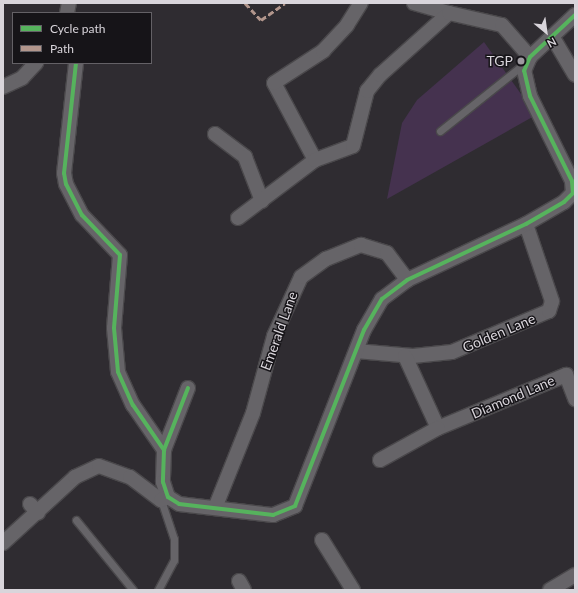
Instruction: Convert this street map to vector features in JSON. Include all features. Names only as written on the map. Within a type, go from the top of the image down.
[{"type":"street","points":[[315,160],[274,83],[323,51],[347,25],[361,3]]},
{"type":"street","points":[[3,543],[34,508],[75,477],[99,466],[130,477],[165,499],[179,504],[273,515],[296,506],[356,351],[382,299],[407,280],[526,224],[570,198],[574,188],[530,96],[528,60],[502,25],[449,13],[414,3]]},
{"type":"street","points":[[238,218],[315,160],[353,146],[367,91],[380,75],[449,13]]},
{"type":"street","points":[[528,60],[575,15]]},
{"type":"street","points":[[552,36],[575,75]]},
{"type":"street","points":[[3,87],[22,78],[35,64]]},
{"type":"street","points":[[76,64],[64,173],[66,184],[82,215],[120,255],[114,328],[118,372],[133,405],[164,450]]},
{"type":"street","points":[[215,134],[245,157],[262,201]]},
{"type":"street","name":"Golden Lane","points":[[356,351],[404,356],[452,352],[549,311],[552,301],[526,224]]},
{"type":"street","name":"Emerald Lane","points":[[215,508],[253,413],[274,336],[301,277],[326,259],[361,245],[387,253],[407,280]]},
{"type":"street","points":[[404,356],[438,428]]},
{"type":"street","name":"Diamond Lane","points":[[380,460],[438,428],[566,375],[575,399]]},
{"type":"street","points":[[165,499],[163,482],[164,450],[188,388]]},
{"type":"street","points":[[322,540],[353,590]]},
{"type":"street","points":[[550,590],[575,576]]},
{"type":"lane","points":[[440,131],[528,60]]},
{"type":"lane","points":[[158,590],[174,560],[174,539],[165,499]]},
{"type":"lane","points":[[76,520],[133,590]]},
{"type":"shaded area","points":[[484,42],[536,115],[387,199],[402,123],[417,100]]},
{"type":"marked path","points":[[245,3],[261,20],[285,3]]},
{"type":"cycle path","points":[[188,388],[164,450],[163,482],[168,497],[179,504],[273,515],[295,506],[364,330],[382,299],[407,280],[526,224],[564,202],[573,193],[572,181],[530,96],[524,71],[530,57],[575,15]]},
{"type":"cycle path","points":[[76,64],[64,173],[66,184],[82,215],[120,255],[114,328],[118,372],[133,405],[164,450]]},
{"type":"place","name":"TGP","points":[[521,61]]}]
